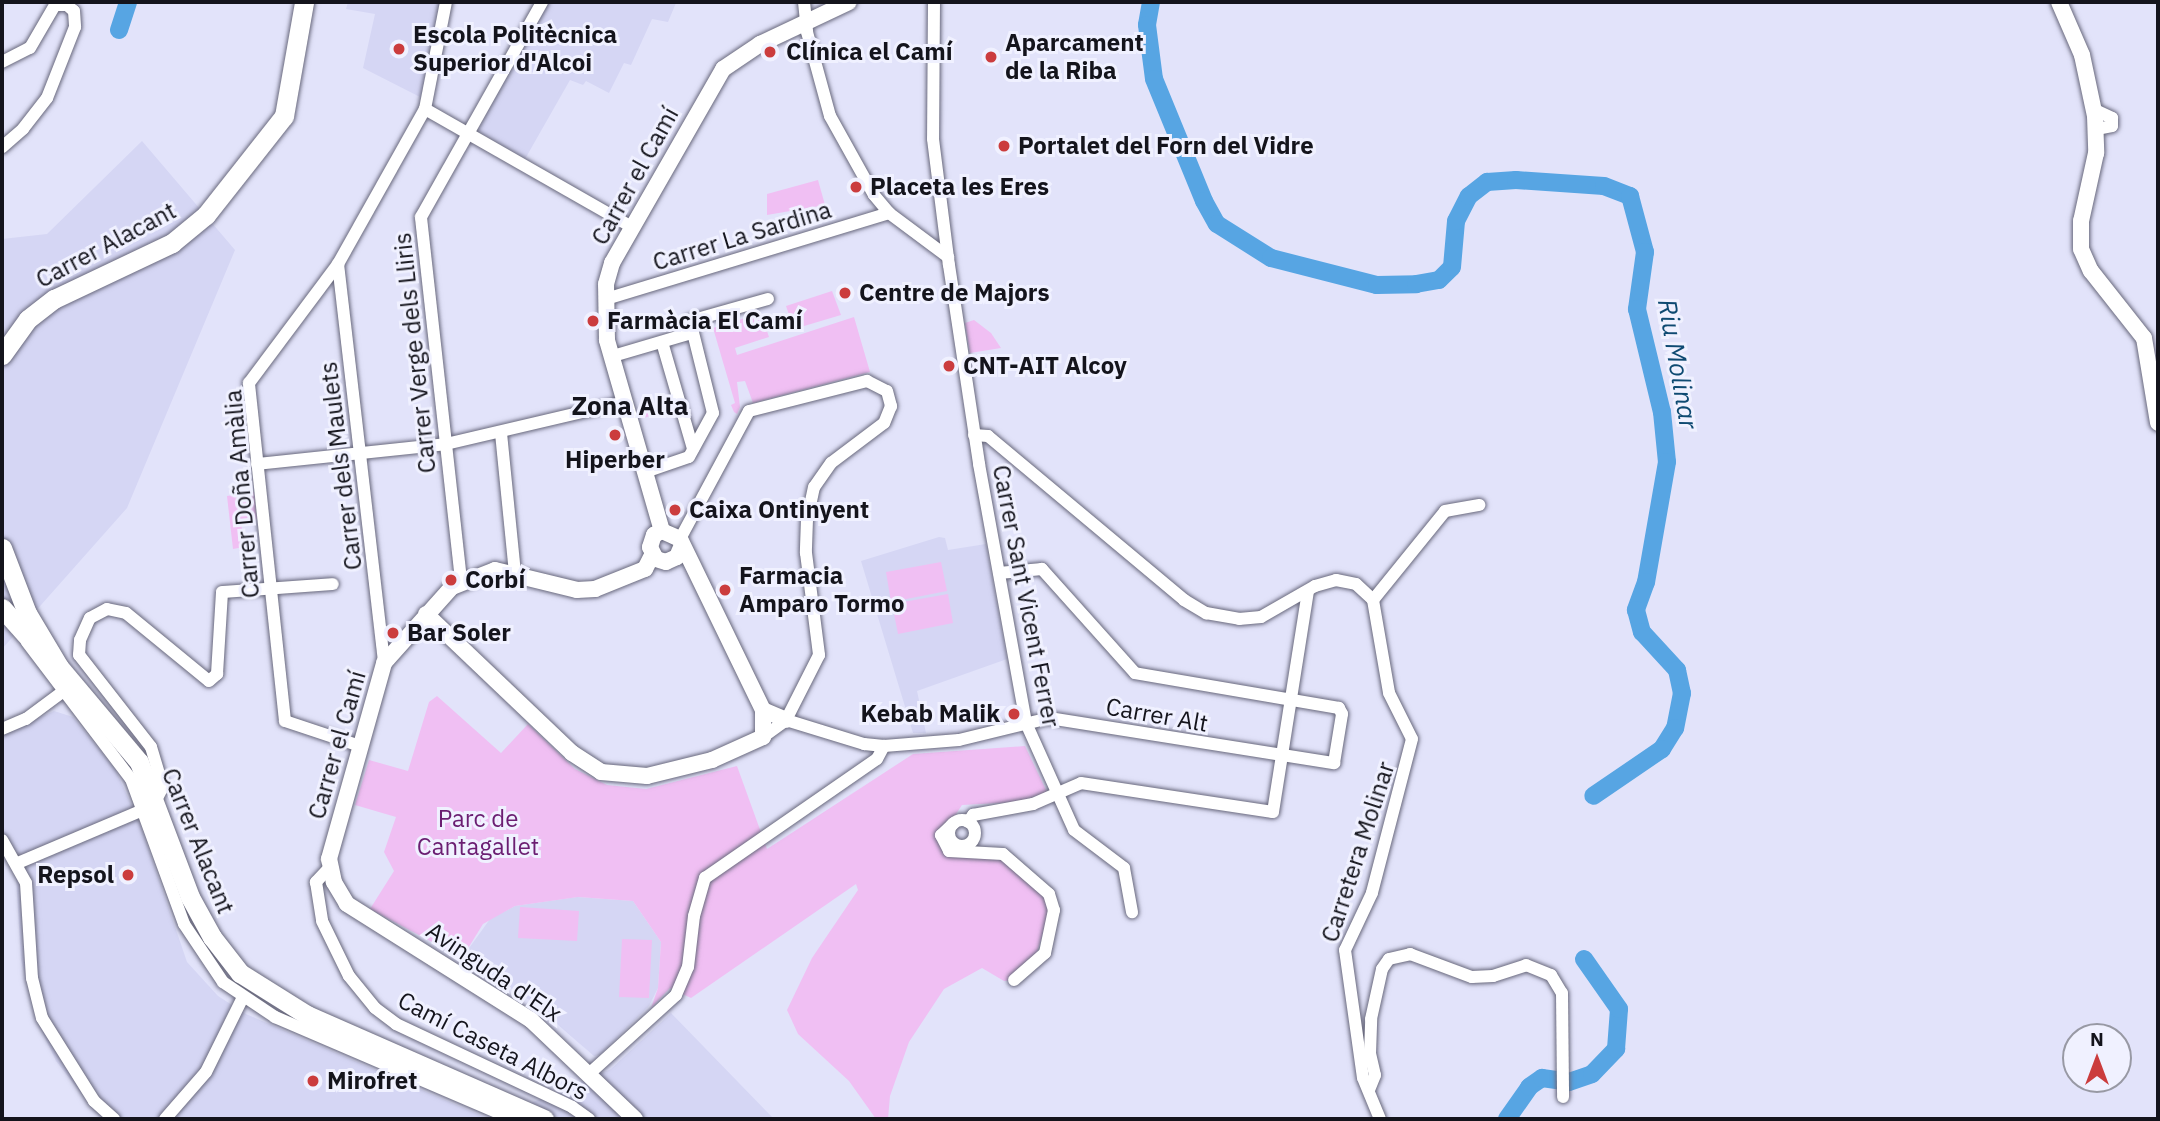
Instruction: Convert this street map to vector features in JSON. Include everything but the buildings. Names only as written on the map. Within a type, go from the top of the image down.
[{"type":"main road","name":"Carrer Alacant","points":[[4,347],[28,319],[54,299],[172,243],[206,215],[284,116],[304,2]]},
{"type":"main road","name":"Carrer Alacant","points":[[3,553],[20,599],[59,667],[128,747],[150,805],[201,918],[246,979],[307,1015],[544,1119]]},
{"type":"main road","points":[[20,599],[15,608],[6,612],[59,667]]},
{"type":"street","name":"Carrer Doña Amàlia","points":[[360,746],[285,721],[249,383],[338,264],[425,109],[446,2]]},
{"type":"street","name":"Carrer Verge dels Lliris","points":[[461,580],[421,217],[542,2]]},
{"type":"street","points":[[804,2],[806,24],[830,116],[889,213],[948,257]]},
{"type":"street","name":"Carrer el Camí","points":[[662,531],[613,356],[606,299],[612,263],[723,69],[750,49],[849,2]]},
{"type":"street","name":"Carrer Sant Vicent Ferrer","points":[[934,2],[933,139],[948,257],[974,435],[1027,723],[1074,830],[1124,867],[1132,912]]},
{"type":"street","points":[[2059,2],[2082,55],[2095,110],[2096,129],[2081,249],[2091,271],[2144,338],[2158,423]]},
{"type":"street","points":[[2,62],[30,48],[55,5],[67,5],[74,10],[75,27],[47,98],[23,129],[2,147]]},
{"type":"street","points":[[425,109],[632,227]]},
{"type":"street","name":"Carrer La Sardina","points":[[606,299],[889,213]]},
{"type":"street","name":"Carrer dels Maulets","points":[[338,264],[384,663]]},
{"type":"street","points":[[645,472],[683,461],[693,449],[714,406],[689,325],[694,318],[768,299]]},
{"type":"street","points":[[613,356],[691,333]]},
{"type":"street","points":[[662,342],[693,449]]},
{"type":"street","points":[[426,614],[572,753],[601,772],[625,777],[660,774],[712,760],[763,737],[786,720],[819,655],[806,553],[807,519],[814,486],[831,463],[884,423],[891,406],[887,391],[867,381],[749,411],[671,561],[652,555]]},
{"type":"street","points":[[257,464],[446,444],[625,402]]},
{"type":"street","points":[[500,433],[515,574]]},
{"type":"street","points":[[974,435],[988,436],[1198,609],[1250,619],[1272,614],[1308,592],[1343,580],[1362,588],[1373,600],[1445,511],[1479,505]]},
{"type":"street","points":[[461,580],[487,571],[515,574],[577,590],[596,589],[641,572],[652,555],[651,540],[662,531],[681,542],[694,561],[762,710],[763,737]]},
{"type":"street","points":[[999,573],[1042,569],[1135,673],[1291,700]]},
{"type":"street","name":"Carrer el Camí","points":[[330,867],[331,845],[384,663],[426,614],[461,580]]},
{"type":"street","points":[[18,863],[150,805],[163,787],[151,747],[79,655],[85,626],[103,610],[126,613],[209,681],[217,674],[221,593],[333,584]]},
{"type":"street","points":[[968,822],[973,815],[1032,804],[1081,783],[1273,811],[1308,592]]},
{"type":"street","name":"Carretera Molinar","points":[[1373,600],[1389,693],[1412,739],[1372,893],[1345,950],[1345,974],[1369,1090],[1380,1119]]},
{"type":"street","name":"Carrer Alacant","points":[[6,612],[61,692],[114,753],[150,805],[191,938],[214,971],[242,999],[296,1027],[498,1116],[513,1119]]},
{"type":"street","points":[[2,729],[26,719],[61,692]]},
{"type":"street","name":"Carrer Alt","points":[[786,720],[864,744],[884,746],[959,740],[1049,718],[1332,765],[1342,714],[1339,708],[1291,700]]},
{"type":"street","points":[[762,710],[786,720]]},
{"type":"street","points":[[590,1073],[676,995],[685,977],[694,916],[705,878],[877,759],[884,746]]},
{"type":"street","points":[[954,822],[949,837],[962,846],[975,835],[968,822]]},
{"type":"street","points":[[968,822],[954,822],[941,835],[949,851],[1003,854],[1049,894],[1054,910],[1045,953],[1014,980]]},
{"type":"street","points":[[2,840],[18,863],[28,893],[32,978],[43,1018],[94,1101],[114,1119]]},
{"type":"street","name":"Avinguda d'Elx","points":[[330,867],[347,904],[499,996],[590,1073],[635,1119]]},
{"type":"street","name":"Camí Caseta Albors","points":[[330,867],[316,882],[322,921],[349,976],[375,1008],[396,1024],[572,1107],[589,1119]]},
{"type":"street","points":[[1369,1090],[1375,1075],[1370,1054],[1371,1019],[1382,969],[1389,959],[1410,954],[1472,977],[1493,976],[1525,965],[1551,975],[1562,993],[1562,1087]]},
{"type":"street","points":[[165,1119],[206,1072],[242,999]]},
{"type":"shaded area","name":"Escola Politècnica Superior d'Alcoi","points":[[348,2],[441,2],[422,98],[363,68],[375,14],[346,9]]},
{"type":"shaded area","points":[[547,2],[676,3],[668,22],[652,19],[631,65],[624,63],[609,93],[586,81],[583,85],[570,80],[525,159],[480,133],[479,128]]},
{"type":"shaded area","points":[[142,141],[235,250],[127,508],[2,649],[2,239],[47,234]]},
{"type":"shaded area","points":[[939,537],[945,538],[948,550],[986,544],[1007,659],[917,691],[926,733],[913,733],[861,561]]},
{"type":"shaded area","points":[[54,711],[73,717],[115,769],[139,821],[187,962],[218,996],[246,1014],[489,1119],[101,1119],[56,1061],[36,1019],[21,960],[16,877],[2,852],[2,735]]},
{"type":"shaded area","points":[[577,897],[633,901],[661,942],[658,988],[649,1006],[600,1055],[594,1056],[528,999],[462,958],[490,919],[515,906]]},
{"type":"shaded area","points":[[671,1013],[774,1119],[493,1119],[611,1069]]},
{"type":"green space","points":[[818,180],[825,205],[767,215],[767,194]]},
{"type":"green space","points":[[832,291],[841,315],[794,329],[786,306]]},
{"type":"green space","points":[[761,313],[769,337],[735,348],[737,355],[854,317],[870,372],[753,403],[745,381],[737,382],[740,407],[737,414],[731,405],[735,403],[713,328]]},
{"type":"green space","points":[[974,320],[991,333],[1001,348],[970,353],[965,323]]},
{"type":"green space","points":[[669,398],[672,409],[644,418],[641,407]]},
{"type":"green space","points":[[254,492],[257,519],[241,521],[244,547],[233,549],[227,496]]},
{"type":"green space","points":[[941,562],[947,591],[891,602],[886,572]]},
{"type":"green space","points":[[948,594],[953,623],[898,634],[892,604]]},
{"type":"green space","name":"Parc de Cantagallet","points":[[437,696],[501,753],[528,724],[575,769],[607,785],[646,789],[737,766],[767,849],[913,754],[1025,746],[1047,792],[1019,802],[962,805],[944,832],[947,845],[986,848],[1044,890],[1049,915],[1035,958],[1014,980],[1004,981],[982,968],[944,989],[909,1042],[890,1096],[888,1119],[876,1119],[849,1081],[798,1034],[787,1010],[812,958],[858,890],[856,884],[691,998],[670,988],[651,1008],[658,988],[661,942],[633,901],[578,897],[515,906],[483,924],[462,958],[370,909],[394,871],[384,852],[396,817],[355,805],[369,760],[408,771],[429,702]]},
{"type":"green space","points":[[520,907],[579,911],[577,941],[518,938]]},
{"type":"green space","points":[[622,939],[652,940],[649,998],[619,997]]},
{"type":"waterway","points":[[119,30],[128,2]]},
{"type":"waterway","name":"Riu Molinar","points":[[1151,2],[1147,25],[1154,79],[1204,201],[1217,224],[1271,258],[1377,285],[1416,284],[1439,280],[1452,267],[1456,221],[1469,196],[1487,182],[1516,180],[1604,186],[1630,196],[1645,252],[1637,309],[1662,412],[1667,462],[1646,582],[1636,610],[1642,632],[1677,670],[1682,693],[1675,728],[1662,749],[1593,796]]},
{"type":"waterway","name":"Riu Molinar","points":[[1507,1119],[1529,1087],[1542,1078],[1569,1082],[1592,1074],[1616,1049],[1619,1009],[1584,959]]},
{"type":"place","name":"Escola Politècnica Superior d'Alcoi","points":[[399,49]]},
{"type":"place","name":"Clínica el Camí","points":[[770,52]]},
{"type":"place","name":"Aparcament de la Riba","points":[[991,57]]},
{"type":"place","name":"Portalet del Forn del Vidre","points":[[1004,146]]},
{"type":"place","name":"Placeta les Eres","points":[[856,187]]},
{"type":"place","name":"Centre de Majors","points":[[845,293]]},
{"type":"place","name":"Farmàcia El Camí","points":[[593,321]]},
{"type":"place","name":"CNT-AIT Alcoy","points":[[949,366]]},
{"type":"place","name":"Hiperber","points":[[615,435]]},
{"type":"place","name":"Caixa Ontinyent","points":[[675,510]]},
{"type":"place","name":"Corbí","points":[[451,580]]},
{"type":"place","name":"Farmacia Amparo Tormo","points":[[725,590]]},
{"type":"place","name":"Bar Soler","points":[[393,633]]},
{"type":"place","name":"Kebab Malik","points":[[1014,714]]},
{"type":"place","name":"Repsol","points":[[128,875]]},
{"type":"place","name":"Mirofret","points":[[313,1081]]},
{"type":"district","name":"Zona Alta","points":[[630,406]]}]
